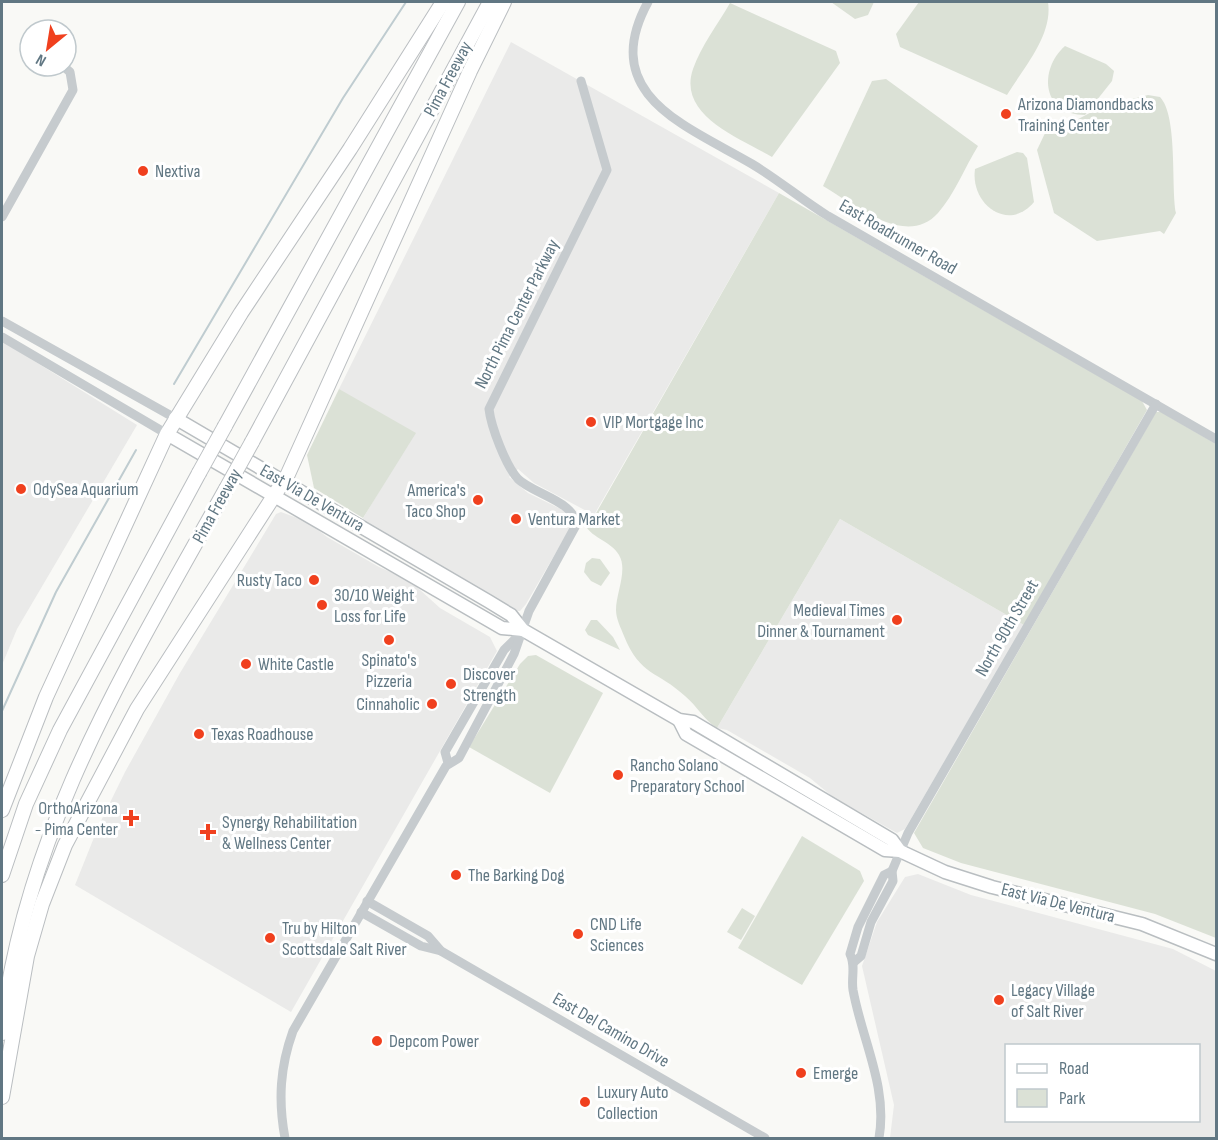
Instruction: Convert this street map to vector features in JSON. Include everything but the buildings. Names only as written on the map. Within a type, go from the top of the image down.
[{"type":"highway","points":[[2,810],[46,697],[175,418],[442,2]]},
{"type":"highway","name":"Pima Freeway","points":[[2,875],[26,804],[60,730],[458,2]]},
{"type":"highway","name":"Pima Freeway","points":[[2,1033],[6,996],[23,917],[58,810],[92,736],[490,2]]},
{"type":"highway","points":[[2,1097],[27,956],[42,904],[65,845],[112,751],[137,709],[283,482],[504,2]]},
{"type":"main road","name":"East Via De Ventura","points":[[175,418],[480,596],[511,615],[524,630],[679,720],[693,722],[805,787],[891,840],[900,851],[971,881],[1142,924],[1216,954]]},
{"type":"main road","name":"East Via De Ventura","points":[[167,434],[502,628],[524,630]]},
{"type":"street","name":"East Roadrunner Road","points":[[648,2],[634,39],[634,64],[646,93],[665,112],[773,177],[828,216],[1216,439]]},
{"type":"street","points":[[2,217],[73,90],[71,78]]},
{"type":"street","name":"North Pima Center Parkway","points":[[285,1138],[281,1116],[281,1076],[288,1044],[300,1017],[448,763],[459,758],[514,654],[530,611],[573,532],[577,520],[568,508],[518,479],[510,469],[489,410],[607,170],[581,81]]},
{"type":"street","name":"East Via De Ventura","points":[[2,321],[175,418]]},
{"type":"street","name":"East Via De Ventura","points":[[2,337],[167,434]]},
{"type":"street","name":"North 90th Street","points":[[879,1138],[882,1113],[880,1094],[853,990],[854,962],[861,956],[871,922],[894,880],[891,871],[908,833],[1156,404]]},
{"type":"street","name":"North Pima Center Parkway","points":[[448,763],[446,752],[504,650],[524,630]]},
{"type":"street","name":"East Del Camino Drive","points":[[364,906],[428,936],[441,951],[765,1138]]},
{"type":"shaded area","points":[[511,42],[779,193],[594,515],[534,483],[518,469],[509,477],[528,493],[567,512],[573,523],[520,611],[516,611],[469,582],[459,580],[362,520],[406,446],[409,445],[339,389]]},
{"type":"shaded area","points":[[2,341],[137,425],[17,629],[2,665]]},
{"type":"shaded area","points":[[281,512],[308,522],[327,537],[379,567],[409,580],[440,608],[490,637],[497,651],[291,1012],[75,885],[99,825],[125,772],[180,673],[276,514]]},
{"type":"shaded area","points":[[840,519],[1024,625],[905,829],[897,833],[833,797],[810,778],[727,730],[717,728]]},
{"type":"shaded area","points":[[918,874],[971,895],[1173,949],[1216,971],[1216,1138],[890,1138],[894,1105],[862,966],[877,922],[905,877]]},
{"type":"green space","points":[[831,2],[874,2],[868,15],[855,19]]},
{"type":"green space","points":[[919,2],[1048,2],[1048,14],[1042,39],[1007,95],[900,47],[896,34]]},
{"type":"green space","points":[[730,3],[836,51],[840,63],[772,157],[714,124],[694,100],[690,85],[696,60]]},
{"type":"green space","points":[[1065,46],[1106,64],[1114,71],[1112,81],[1085,115],[1071,113],[1060,108],[1049,90],[1048,78],[1051,67],[1056,56]]},
{"type":"green space","points":[[886,79],[978,146],[944,206],[925,223],[911,226],[895,225],[864,212],[823,186],[872,81]]},
{"type":"green space","points":[[1148,95],[1160,97],[1166,106],[1172,135],[1176,213],[1164,234],[1160,231],[1097,241],[1054,213],[1037,150],[1047,129],[1067,125],[1101,107]]},
{"type":"green space","points":[[1017,152],[1023,153],[1027,158],[1034,202],[1024,211],[1013,215],[1003,214],[993,210],[978,193],[975,169]]},
{"type":"green space","points":[[779,193],[1142,401],[1147,410],[1024,625],[840,519],[717,728],[685,696],[650,672],[636,659],[616,613],[622,575],[619,555],[585,525],[595,515]]},
{"type":"green space","points":[[339,389],[416,433],[363,518],[314,488],[307,455]]},
{"type":"green space","points":[[1156,412],[1161,412],[1216,444],[1216,938],[1155,914],[961,863],[923,848],[914,833]]},
{"type":"green space","points":[[592,558],[600,559],[610,573],[601,586],[591,581],[584,572],[586,563]]},
{"type":"green space","points":[[591,620],[597,620],[613,637],[620,650],[588,635],[585,630]]},
{"type":"green space","points":[[536,655],[603,693],[550,793],[469,747],[520,664],[528,656]]},
{"type":"green space","points":[[802,836],[860,871],[864,881],[802,985],[738,948]]},
{"type":"green space","points":[[742,908],[755,916],[741,940],[727,932]]},
{"type":"waterway","points":[[174,384],[343,98],[406,2]]},
{"type":"waterway","points":[[2,711],[56,592],[136,450]]},
{"type":"place","name":"Arizona Diamondbacks Training Center","points":[[1006,114]]},
{"type":"place","name":"Nextiva","points":[[143,171]]},
{"type":"place","name":"VIP Mortgage Inc","points":[[591,422]]},
{"type":"place","name":"OdySea Aquarium","points":[[21,489]]},
{"type":"place","name":"America's Taco Shop","points":[[478,500]]},
{"type":"place","name":"Ventura Market","points":[[516,519]]},
{"type":"place","name":"Rusty Taco","points":[[314,580]]},
{"type":"place","name":"30/10 Weight Loss for Life","points":[[322,605]]},
{"type":"place","name":"Medieval Times Dinner & Tournament","points":[[897,620]]},
{"type":"place","name":"Spinato's Pizzeria","points":[[389,640]]},
{"type":"place","name":"White Castle","points":[[246,664]]},
{"type":"place","name":"Discover Strength","points":[[451,684]]},
{"type":"place","name":"Cinnaholic","points":[[432,704]]},
{"type":"place","name":"Texas Roadhouse","points":[[199,734]]},
{"type":"place","name":"Rancho Solano Preparatory School","points":[[618,775]]},
{"type":"place","name":"OrthoArizona - Pima Center","points":[[131,818]]},
{"type":"place","name":"Synergy Rehabilitation & Wellness Center","points":[[208,832]]},
{"type":"place","name":"The Barking Dog","points":[[456,875]]},
{"type":"place","name":"CND Life Sciences","points":[[578,934]]},
{"type":"place","name":"Tru by Hilton Scottsdale Salt River","points":[[270,938]]},
{"type":"place","name":"Legacy Village of Salt River","points":[[999,1000]]},
{"type":"place","name":"Depcom Power","points":[[377,1041]]},
{"type":"place","name":"Emerge","points":[[801,1073]]},
{"type":"place","name":"Luxury Auto Collection","points":[[585,1102]]}]
